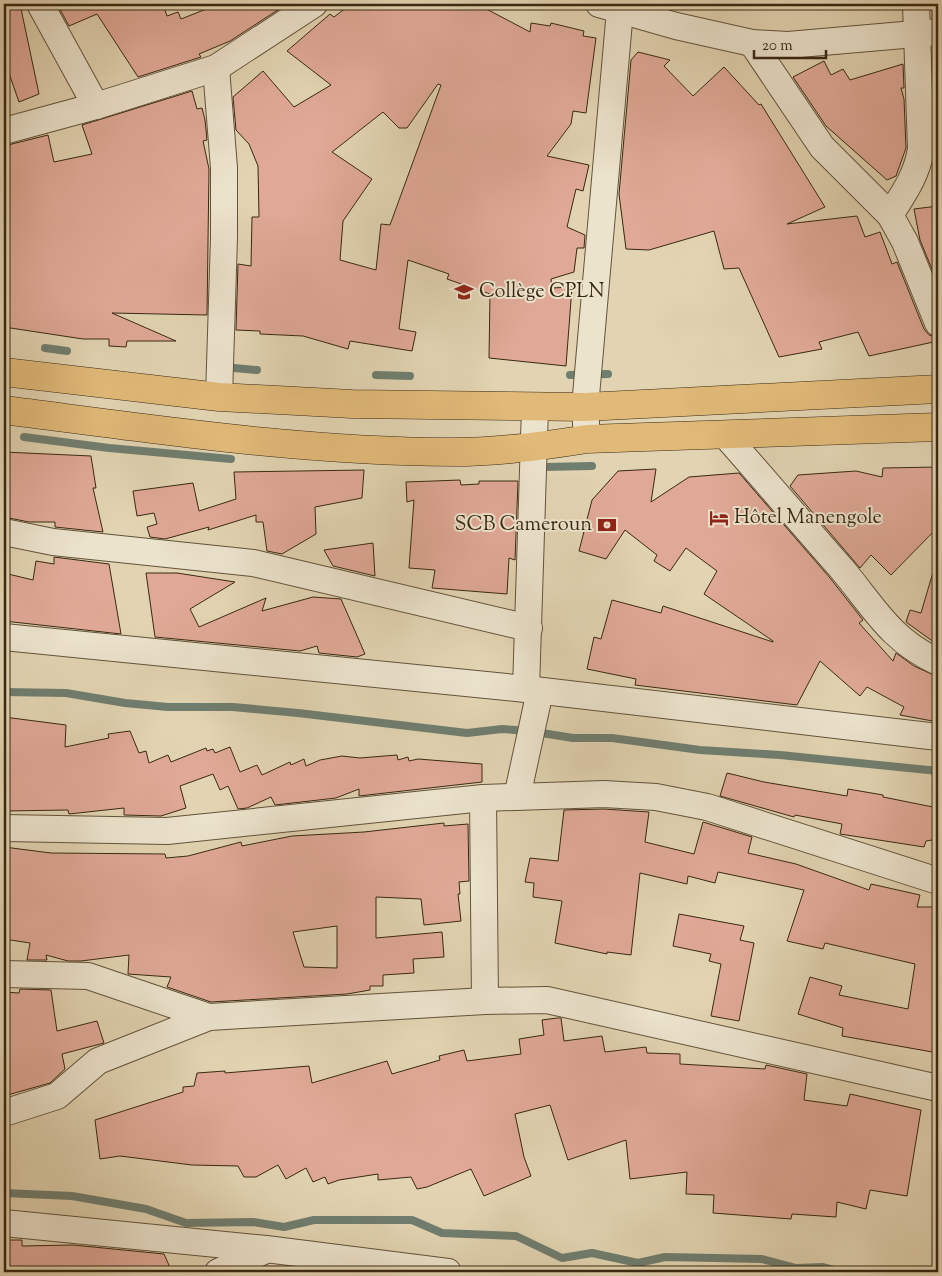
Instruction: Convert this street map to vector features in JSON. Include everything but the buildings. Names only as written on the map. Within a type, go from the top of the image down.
[{"type":"main road","points":[[4,372],[219,397],[352,404],[535,408],[938,389]]},
{"type":"main road","points":[[4,410],[224,438],[389,450],[457,452],[535,447],[587,439],[938,427]]},
{"type":"street","points":[[40,4],[96,106]]},
{"type":"street","points":[[4,131],[96,106],[216,68],[314,4]]},
{"type":"street","points":[[662,4],[676,26]]},
{"type":"street","points":[[890,215],[910,184],[918,166],[921,149],[927,34],[916,4]]},
{"type":"street","points":[[587,439],[585,407],[610,7],[676,26],[752,43],[788,45],[927,34]]},
{"type":"street","points":[[752,43],[822,147],[890,215],[905,242],[938,322]]},
{"type":"street","points":[[216,68],[224,186],[219,397]]},
{"type":"street","points":[[517,797],[533,690],[528,628],[535,408]]},
{"type":"street","points":[[725,435],[851,580],[886,624],[915,651],[938,662]]},
{"type":"street","points":[[4,532],[53,542],[253,563],[528,628]]},
{"type":"street","points":[[4,637],[533,690],[938,737]]},
{"type":"street","points":[[4,828],[167,830],[483,798],[604,794],[656,797],[707,807],[938,881]]},
{"type":"street","points":[[483,798],[485,1001]]},
{"type":"street","points":[[4,974],[88,976],[210,1017]]},
{"type":"street","points":[[4,1113],[57,1096],[98,1061],[210,1017],[485,1001],[547,1000],[938,1088]]},
{"type":"street","points":[[4,1224],[266,1249],[448,1272]]},
{"type":"street","points":[[218,1272],[266,1249]]},
{"type":"waterway","points":[[45,348],[67,351]]},
{"type":"waterway","points":[[234,368],[257,370]]},
{"type":"waterway","points":[[570,375],[608,374]]},
{"type":"waterway","points":[[376,375],[410,376]]},
{"type":"waterway","points":[[24,437],[109,448],[231,459]]},
{"type":"waterway","points":[[544,467],[592,466]]},
{"type":"waterway","points":[[4,692],[66,693],[125,703],[168,707],[233,707],[467,733],[502,729],[573,738],[612,738],[700,750],[780,755],[938,771]]},
{"type":"waterway","points":[[4,1193],[72,1196],[146,1209],[186,1223],[253,1222],[284,1227],[314,1220],[412,1220],[442,1233],[516,1236],[562,1258],[592,1253],[638,1263],[665,1257],[762,1259],[796,1268],[823,1267],[842,1272]]},
{"type":"waterway","points":[[903,1272],[914,1272]]},
{"type":"place","name":"Collège CPLN","points":[[464,292]]},
{"type":"place","name":"Hôtel Manengole","points":[[719,518]]},
{"type":"place","name":"SCB Cameroun","points":[[607,525]]}]
